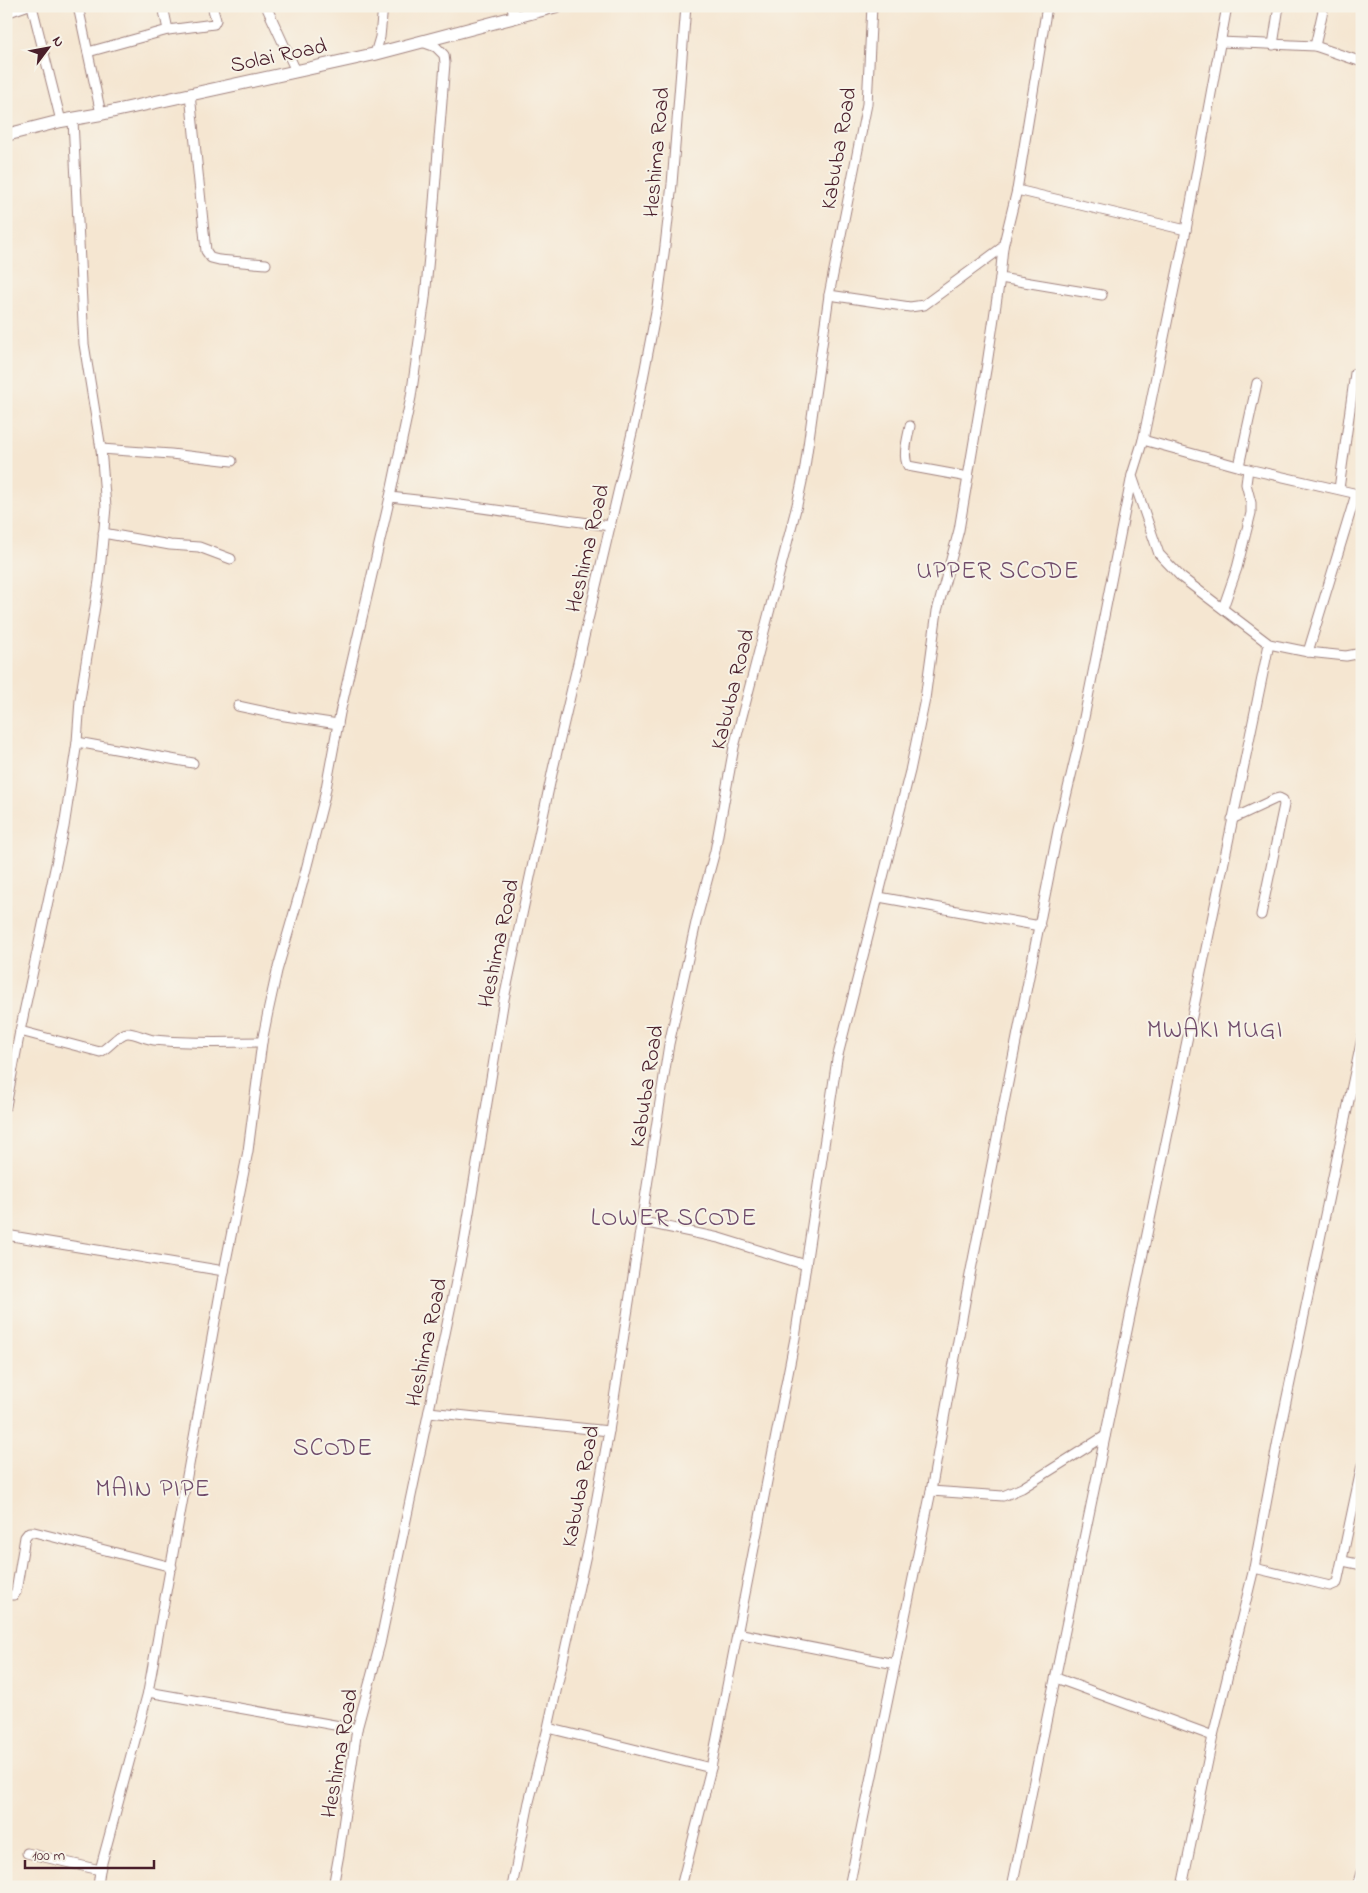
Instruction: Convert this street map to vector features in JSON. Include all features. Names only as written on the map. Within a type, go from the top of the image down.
[{"type":"highway","name":"Solai Road","points":[[6,135],[67,120],[375,54],[421,42],[513,12],[556,6]]},
{"type":"street","points":[[6,13],[26,6]]},
{"type":"street","points":[[6,1106],[20,1031],[64,827],[77,742],[80,700],[99,581],[106,507],[101,449],[84,344],[67,120],[32,6]]},
{"type":"street","points":[[78,6],[101,114]]},
{"type":"street","points":[[163,6],[168,30]]},
{"type":"street","points":[[88,52],[168,30],[214,24],[216,20],[212,6]]},
{"type":"street","points":[[266,6],[296,71]]},
{"type":"street","points":[[375,54],[380,37],[383,6]]},
{"type":"street","name":"Heshima Road","points":[[332,1887],[339,1854],[357,1729],[380,1644],[464,1243],[504,999],[553,769],[635,420],[657,306],[665,246],[686,6]]},
{"type":"street","name":"Kabuba Road","points":[[512,1887],[529,1802],[548,1728],[590,1536],[609,1431],[628,1300],[643,1222],[669,1044],[697,918],[715,851],[734,748],[801,486],[829,295],[867,104],[872,6]]},
{"type":"street","points":[[681,1887],[711,1768],[795,1338],[838,1058],[880,897],[910,771],[924,698],[937,611],[959,530],[1000,278],[1002,247],[1017,190],[1048,6]]},
{"type":"street","points":[[849,1887],[896,1664],[968,1284],[1058,830],[1080,738],[1132,475],[1143,440],[1186,230],[1227,6]]},
{"type":"street","points":[[1273,45],[1279,6]]},
{"type":"street","points":[[1315,46],[1324,6]]},
{"type":"street","points":[[98,1887],[100,1870],[148,1692],[224,1271],[248,1150],[262,1042],[277,971],[324,799],[338,724],[411,397],[425,298],[445,63],[444,54],[436,47],[421,42]]},
{"type":"street","points":[[1220,42],[1315,46],[1362,62]]},
{"type":"street","points":[[190,94],[206,251],[211,258],[219,260],[266,264]]},
{"type":"street","points":[[1017,190],[1186,230]]},
{"type":"street","points":[[829,295],[910,308],[924,305],[1002,247]]},
{"type":"street","points":[[1000,278],[1102,295]]},
{"type":"street","points":[[1338,489],[1355,373]]},
{"type":"street","points":[[1223,608],[1237,568],[1251,513],[1251,502],[1243,467],[1257,383]]},
{"type":"street","points":[[910,426],[905,458],[908,466],[968,477]]},
{"type":"street","points":[[1143,440],[1243,467],[1359,494],[1308,652]]},
{"type":"street","points":[[101,449],[232,461]]},
{"type":"street","points":[[1132,475],[1159,554],[1181,577],[1269,644],[1308,652],[1346,656],[1362,653]]},
{"type":"street","points":[[390,497],[610,526]]},
{"type":"street","points":[[103,533],[170,545],[199,547],[231,559]]},
{"type":"street","points":[[1012,1887],[1269,644]]},
{"type":"street","points":[[238,706],[285,716],[338,724]]},
{"type":"street","points":[[77,742],[193,763]]},
{"type":"street","points":[[1232,819],[1274,798],[1283,800],[1284,805],[1261,915]]},
{"type":"street","points":[[880,897],[1040,926]]},
{"type":"street","points":[[20,1031],[100,1052],[108,1049],[121,1035],[128,1033],[152,1040],[262,1042]]},
{"type":"street","points":[[1182,1887],[1213,1736],[1254,1568],[1278,1440],[1362,1038]]},
{"type":"street","points":[[643,1222],[719,1238],[806,1265]]},
{"type":"street","points":[[6,1236],[224,1271]]},
{"type":"street","points":[[429,1412],[609,1431]]},
{"type":"street","points":[[930,1490],[1004,1496],[1022,1488],[1105,1436]]},
{"type":"street","points":[[1254,1568],[1330,1586],[1337,1583],[1362,1465]]},
{"type":"street","points":[[6,1595],[14,1595],[16,1592],[25,1537],[29,1532],[172,1566]]},
{"type":"street","points":[[1343,1561],[1362,1565]]},
{"type":"street","points":[[737,1633],[896,1664]]},
{"type":"street","points":[[1056,1678],[1213,1736]]},
{"type":"street","points":[[148,1692],[357,1729]]},
{"type":"street","points":[[548,1728],[711,1768]]},
{"type":"street","points":[[27,1853],[100,1870]]},
{"type":"street","points":[[1358,1887],[1362,1871]]},
{"type":"district","name":"UPPER SCODE","points":[[998,569]]},
{"type":"district","name":"MWAKI MUGI","points":[[1215,1028]]},
{"type":"district","name":"LOWER SCODE","points":[[674,1216]]},
{"type":"district","name":"SCODE","points":[[333,1446]]},
{"type":"district","name":"MAIN PIPE","points":[[153,1487]]}]
